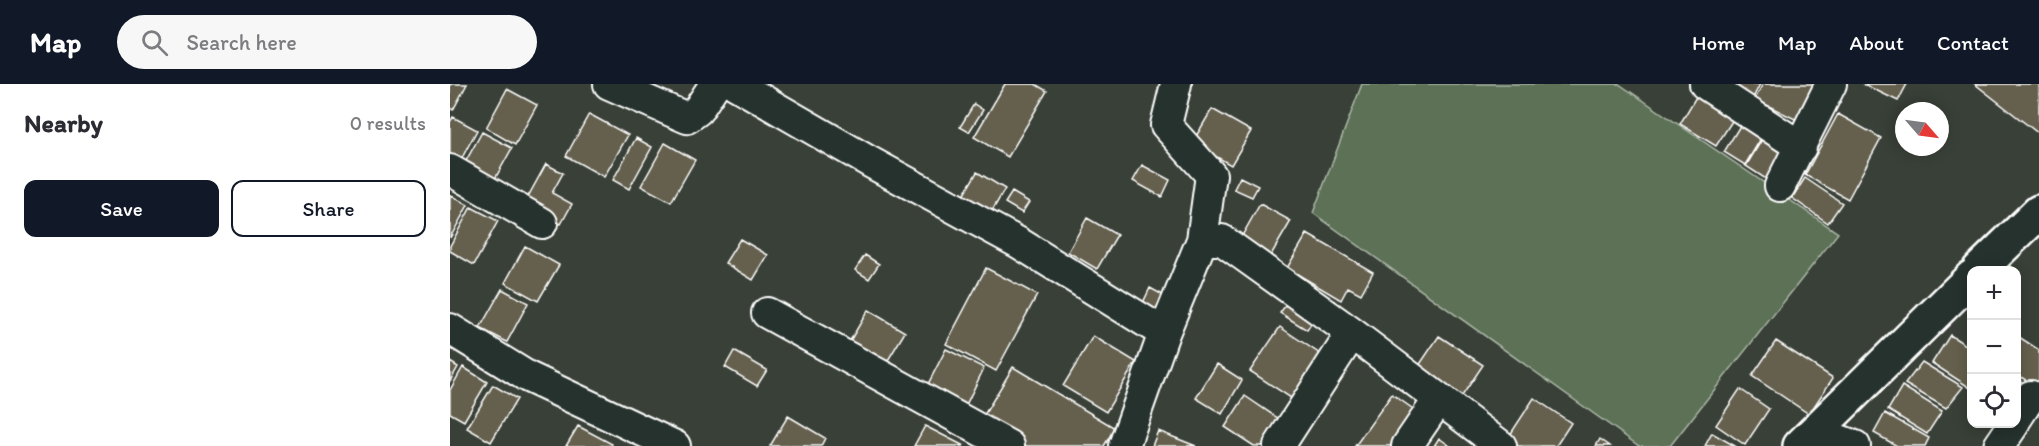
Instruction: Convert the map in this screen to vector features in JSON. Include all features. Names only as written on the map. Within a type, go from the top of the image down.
[{"type":"street","points":[[609,84],[687,118],[698,110],[715,84]]},
{"type":"street","points":[[735,84],[870,162],[1019,243],[1164,333]]},
{"type":"street","points":[[1124,446],[1164,333],[1202,240],[1211,175],[1166,125],[1176,84]]},
{"type":"street","points":[[1706,84],[1801,147]]},
{"type":"street","points":[[1780,186],[1831,84]]},
{"type":"street","points":[[450,170],[542,224]]},
{"type":"street","points":[[1983,266],[2039,212]]},
{"type":"street","points":[[1202,240],[1222,240],[1352,333],[1501,446]]},
{"type":"street","points":[[1808,439],[1967,282]]},
{"type":"street","points":[[767,313],[1009,446]]},
{"type":"street","points":[[450,329],[528,377],[675,446]]},
{"type":"street","points":[[1279,446],[1352,333]]},
{"type":"street","points":[[1407,446],[1439,399]]},
{"type":"street","points":[[1999,446],[2011,428]]},
{"type":"street","points":[[1808,439],[1855,446]]},
{"type":"green space","points":[[1362,84],[1619,84],[1838,233],[1670,446],[1639,446],[1313,213]]},
{"type":"building","points":[[450,84],[467,84],[453,110],[450,108]]},
{"type":"building","points":[[1005,84],[1035,84],[1047,91],[1008,157],[974,137]]},
{"type":"building","points":[[1719,84],[1760,84],[1752,100]]},
{"type":"building","points":[[1763,84],[1815,84],[1797,120],[1755,99]]},
{"type":"building","points":[[1863,84],[1907,84],[1898,101]]},
{"type":"building","points":[[1975,84],[2039,84],[2039,134]]},
{"type":"building","points":[[507,89],[537,105],[515,145],[486,128]]},
{"type":"building","points":[[1697,95],[1734,118],[1716,146],[1680,124]]},
{"type":"building","points":[[974,104],[983,110],[969,132],[960,127]]},
{"type":"building","points":[[1212,109],[1251,131],[1231,165],[1192,143]]},
{"type":"building","points":[[589,114],[628,135],[604,177],[566,156]]},
{"type":"building","points":[[1838,114],[1881,138],[1848,199],[1805,175]]},
{"type":"building","points":[[453,117],[477,130],[457,167],[450,163],[450,122]]},
{"type":"building","points":[[1741,124],[1762,137],[1745,165],[1724,152]]},
{"type":"building","points":[[482,132],[512,148],[491,186],[461,170]]},
{"type":"building","points":[[1764,136],[1788,151],[1769,181],[1746,166]]},
{"type":"building","points":[[636,138],[652,147],[629,189],[613,180]]},
{"type":"building","points":[[665,143],[695,160],[671,202],[641,186]]},
{"type":"building","points":[[546,164],[563,173],[552,193],[572,204],[561,224],[524,204]]},
{"type":"building","points":[[1142,165],[1170,180],[1162,197],[1133,181]]},
{"type":"building","points":[[977,172],[1005,189],[985,223],[957,206]]},
{"type":"building","points":[[1240,177],[1258,186],[1252,197],[1234,189]]},
{"type":"building","points":[[1805,178],[1842,203],[1828,223],[1792,198]]},
{"type":"building","points":[[1012,192],[1029,202],[1022,213],[1005,203]]},
{"type":"building","points":[[450,195],[468,205],[450,238]]},
{"type":"building","points":[[1260,204],[1291,221],[1268,260],[1238,243]]},
{"type":"building","points":[[471,207],[498,221],[474,265],[450,251],[450,246]]},
{"type":"building","points":[[1087,218],[1117,235],[1097,269],[1068,252]]},
{"type":"building","points":[[1307,234],[1373,272],[1361,294],[1348,287],[1341,300],[1287,268]]},
{"type":"building","points":[[740,239],[768,255],[753,280],[725,263]]},
{"type":"building","points":[[525,246],[559,265],[538,301],[505,283]]},
{"type":"building","points":[[865,255],[879,264],[869,279],[855,270]]},
{"type":"building","points":[[986,268],[1037,295],[996,371],[946,344]]},
{"type":"building","points":[[1150,288],[1163,295],[1151,318],[1139,311]]},
{"type":"building","points":[[502,289],[528,303],[507,342],[480,328]]},
{"type":"building","points":[[1292,296],[1313,321],[1307,330],[1280,313]]},
{"type":"building","points":[[868,310],[905,332],[884,367],[847,346]]},
{"type":"building","points":[[1280,327],[1323,356],[1294,400],[1250,371]]},
{"type":"building","points":[[1950,335],[1967,346],[1967,386],[1932,363]]},
{"type":"building","points":[[1093,336],[1136,362],[1106,412],[1063,386]]},
{"type":"building","points":[[1439,336],[1483,365],[1458,402],[1414,373]]},
{"type":"building","points":[[2021,338],[2039,350],[2039,385],[2037,387],[2021,377]]},
{"type":"building","points":[[1776,341],[1833,378],[1809,414],[1752,376]]},
{"type":"building","points":[[946,349],[984,368],[963,411],[924,392]]},
{"type":"building","points":[[734,351],[767,370],[757,386],[725,367]]},
{"type":"building","points":[[450,362],[458,367],[450,381]]},
{"type":"building","points":[[1922,362],[1963,387],[1946,408],[1905,384]]},
{"type":"building","points":[[1217,364],[1242,380],[1222,414],[1196,398]]},
{"type":"building","points":[[463,367],[487,382],[464,421],[450,413],[450,390]]},
{"type":"building","points":[[1013,367],[1115,428],[1104,446],[1024,446],[981,420]]},
{"type":"building","points":[[2021,381],[2027,385],[2021,394]]},
{"type":"building","points":[[493,385],[517,399],[491,442],[467,428]]},
{"type":"building","points":[[1902,386],[1942,411],[1927,434],[1888,410]]},
{"type":"building","points":[[1740,389],[1769,409],[1745,445],[1716,425]]},
{"type":"building","points":[[1392,394],[1423,416],[1402,446],[1355,446]]},
{"type":"building","points":[[1245,396],[1282,421],[1265,446],[1254,446],[1225,427]]},
{"type":"building","points":[[1534,398],[1571,423],[1556,446],[1513,446],[1506,441]]},
{"type":"building","points":[[1885,413],[1929,438],[1925,446],[1897,446],[1874,433]]},
{"type":"building","points":[[788,416],[825,438],[821,446],[770,446]]},
{"type":"building","points":[[578,426],[612,444],[611,446],[566,446]]},
{"type":"building","points":[[925,426],[964,446],[914,446]]},
{"type":"building","points":[[1158,431],[1196,446],[1152,446]]},
{"type":"building","points":[[1712,433],[1735,446],[1705,446]]},
{"type":"building","points":[[1439,438],[1450,446],[1434,446]]},
{"type":"building","points":[[1600,439],[1610,446],[1596,446]]}]
